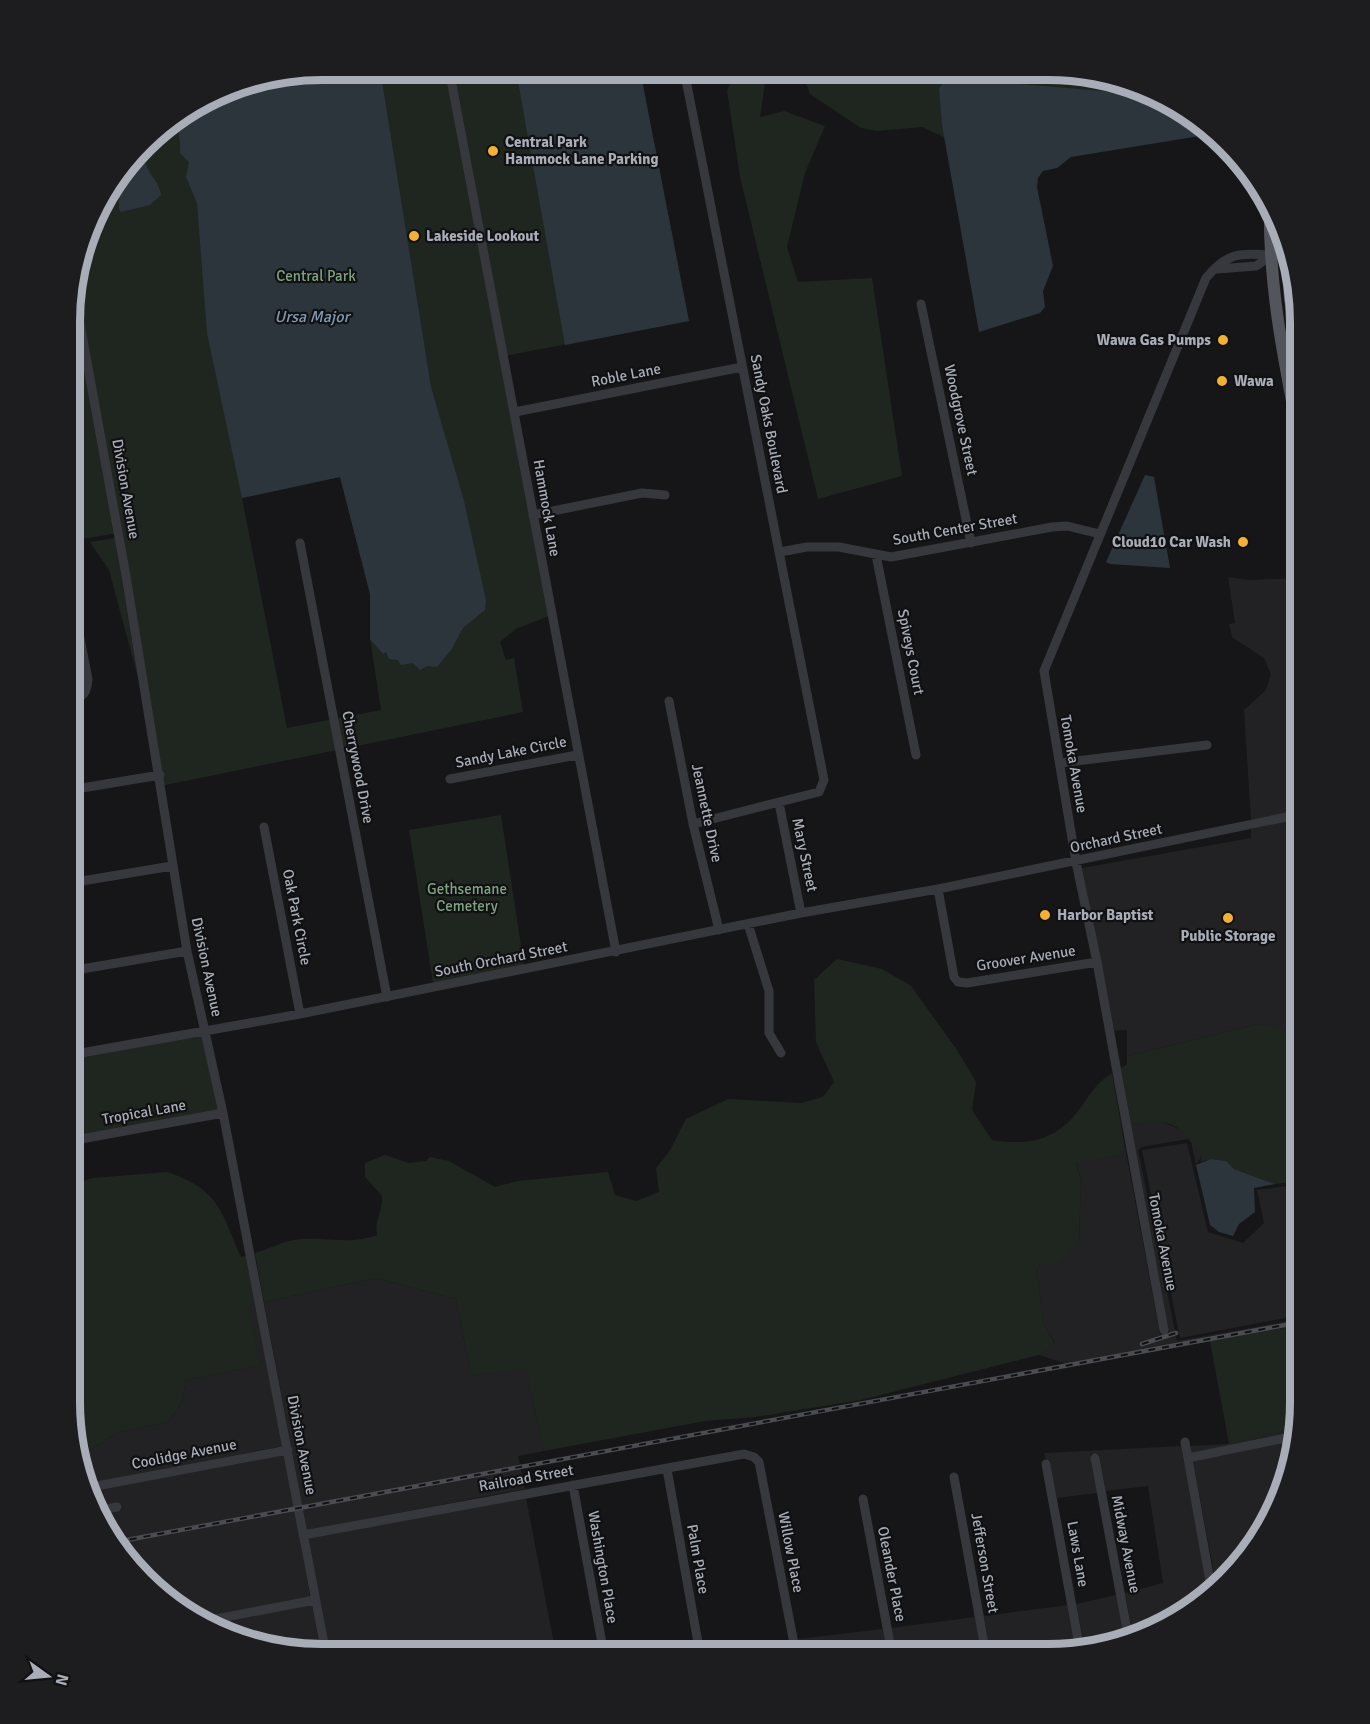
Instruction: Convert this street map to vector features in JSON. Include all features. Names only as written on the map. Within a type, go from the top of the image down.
[{"type":"main road","points":[[1270,225],[1271,256],[1279,333],[1290,390]]},
{"type":"street","name":"Hammock Lane","points":[[451,80],[616,952]]},
{"type":"street","name":"Sandy Oaks Boulevard","points":[[686,80],[780,552],[823,783],[819,792],[779,803]]},
{"type":"street","name":"Tomoka Avenue","points":[[1164,1330],[1097,962],[1076,862],[1044,671],[1190,312],[1206,278],[1227,257],[1256,252],[1271,256],[1281,255]]},
{"type":"street","name":"Woodgrove Street","points":[[921,304],[971,543]]},
{"type":"street","name":"Division Avenue","points":[[80,330],[160,776],[172,866],[187,951],[223,1113],[324,1644]]},
{"type":"street","name":"Roble Lane","points":[[514,412],[742,367]]},
{"type":"street","points":[[533,515],[642,493],[665,495]]},
{"type":"street","name":"South Center Street","points":[[780,552],[807,547],[839,547],[891,556],[1067,526],[1100,534]]},
{"type":"street","name":"Cherrywood Drive","points":[[300,543],[387,997]]},
{"type":"street","name":"Spiveys Court","points":[[876,555],[916,755]]},
{"type":"street","points":[[80,639],[88,679],[87,690],[80,698]]},
{"type":"street","name":"Jeannette Drive","points":[[669,702],[693,824],[719,930]]},
{"type":"street","points":[[1060,764],[1207,745]]},
{"type":"street","name":"Sandy Lake Circle","points":[[450,779],[577,755]]},
{"type":"street","points":[[80,788],[160,776]]},
{"type":"street","points":[[693,824],[779,803]]},
{"type":"street","name":"Mary Street","points":[[779,803],[801,913]]},
{"type":"street","name":"Orchard Street","points":[[938,889],[1290,816]]},
{"type":"street","name":"Oak Park Circle","points":[[264,827],[300,1014]]},
{"type":"street","points":[[80,881],[172,866]]},
{"type":"street","name":"South Orchard Street","points":[[80,1053],[300,1014],[801,913],[938,889]]},
{"type":"street","name":"Groover Avenue","points":[[938,889],[954,977],[958,982],[967,983],[1097,962]]},
{"type":"street","points":[[748,924],[769,991],[769,1033],[781,1053]]},
{"type":"street","points":[[80,969],[187,951]]},
{"type":"street","name":"Tropical Lane","points":[[80,1139],[223,1113]]},
{"type":"street","points":[[1188,1458],[1288,1438]]},
{"type":"street","points":[[1185,1442],[1210,1582]]},
{"type":"street","name":"Coolidge Avenue","points":[[95,1486],[288,1450]]},
{"type":"street","name":"Railroad Street","points":[[303,1535],[744,1454],[754,1457]]},
{"type":"street","name":"Willow Place","points":[[754,1457],[759,1462],[794,1644]]},
{"type":"street","name":"Midway Avenue","points":[[1095,1458],[1127,1631]]},
{"type":"street","name":"Laws Lane","points":[[1046,1464],[1079,1642]]},
{"type":"street","name":"Palm Place","points":[[667,1469],[698,1644]]},
{"type":"street","name":"Jefferson Street","points":[[954,1477],[984,1644]]},
{"type":"street","name":"Washington Place","points":[[573,1485],[602,1644]]},
{"type":"street","name":"Oleander Place","points":[[863,1499],[890,1644]]},
{"type":"street","points":[[104,1509],[117,1507]]},
{"type":"street","points":[[214,1619],[315,1600]]},
{"type":"shaded area","points":[[1228,577],[1249,580],[1290,578],[1290,812],[1251,820],[1244,710],[1266,690],[1271,674],[1264,658],[1232,637],[1229,624],[1235,623]]},
{"type":"shaded area","points":[[1290,820],[1290,1047],[1284,1030],[1259,1024],[1127,1056],[1127,1030],[1114,1031],[1082,868],[1251,838],[1251,829]]},
{"type":"shaded area","points":[[1157,1119],[1187,1133],[1202,1156],[1196,1165],[1191,1142],[1188,1139],[1141,1147],[1138,1150],[1177,1341],[1290,1321],[1290,1327],[1074,1366],[1039,1355],[1055,1343],[1044,1325],[1036,1271],[1040,1264],[1079,1240],[1081,1180],[1076,1162],[1120,1155],[1124,1142],[1160,1334],[1169,1334],[1131,1124]]},
{"type":"shaded area","points":[[1187,1143],[1208,1232],[1243,1243],[1264,1223],[1257,1190],[1290,1186],[1290,1317],[1180,1338],[1142,1150]]},
{"type":"shaded area","points":[[376,1278],[456,1299],[471,1375],[526,1368],[544,1451],[518,1456],[525,1489],[307,1530],[264,1302]]},
{"type":"shaded area","points":[[255,1304],[283,1446],[93,1482],[85,1453],[118,1432],[168,1422],[181,1404],[186,1380],[261,1365],[247,1306]]},
{"type":"shaded area","points":[[1288,1430],[1288,1433],[1191,1453],[1190,1446],[1227,1444]]},
{"type":"shaded area","points":[[1287,1441],[1278,1480],[1266,1509],[1250,1537],[1215,1578],[1193,1461]]},
{"type":"shaded area","points":[[1181,1446],[1207,1585],[1183,1604],[1132,1630],[1125,1593],[1163,1583],[1148,1486],[1106,1491],[1099,1454],[1090,1454],[1097,1493],[1057,1498],[1050,1460],[1046,1460],[1044,1453]]},
{"type":"shaded area","points":[[285,1455],[310,1597],[208,1616],[187,1604],[150,1574],[120,1537],[106,1513],[122,1510],[120,1503],[103,1506],[96,1490]]},
{"type":"shaded area","points":[[526,1498],[554,1644],[328,1644],[308,1538]]},
{"type":"shaded area","points":[[1116,1595],[1123,1633],[1084,1642],[1076,1604]]},
{"type":"shaded area","points":[[312,1605],[319,1644],[274,1640],[221,1622]]},
{"type":"shaded area","points":[[1068,1605],[1075,1643],[989,1644],[984,1616]]},
{"type":"shaded area","points":[[975,1617],[980,1644],[895,1644],[891,1628]]},
{"type":"shaded area","points":[[883,1629],[885,1644],[799,1644],[798,1639]]},
{"type":"green space","name":"Central Park","points":[[306,80],[642,80],[689,321],[504,356],[551,615],[516,629],[500,642],[506,660],[514,658],[523,712],[161,786],[118,533],[80,539],[80,306],[84,274],[92,244],[104,215],[120,187],[150,150],[187,120],[215,104],[244,92],[274,84]],"holes":[[[340,477],[370,594],[370,639],[381,710],[287,728],[242,498]]]},
{"type":"green space","points":[[733,80],[766,80],[760,117],[784,111],[825,126],[805,173],[787,247],[798,282],[872,278],[902,476],[818,499],[740,177],[727,90]]},
{"type":"green space","points":[[805,80],[1064,80],[1096,84],[1113,89],[1116,92],[1076,89],[942,125],[946,138],[922,127],[877,131],[861,128],[810,94]]},
{"type":"green space","points":[[1118,90],[1126,92],[1155,104],[1189,125],[1117,93]]},
{"type":"green space","points":[[115,538],[138,678],[109,570],[90,542]]},
{"type":"green space","name":"Gethsemane Cemetery","points":[[501,815],[524,965],[433,983],[409,830]]},
{"type":"green space","points":[[837,959],[882,969],[911,986],[957,1050],[976,1082],[972,1110],[992,1140],[1031,1141],[1053,1134],[1072,1118],[1098,1084],[1112,1073],[1124,1142],[1121,1155],[1076,1163],[1081,1180],[1079,1240],[1059,1263],[1040,1264],[1036,1271],[1044,1325],[1055,1344],[1039,1355],[861,1400],[755,1417],[705,1421],[544,1451],[526,1369],[471,1375],[456,1299],[376,1278],[264,1302],[255,1253],[295,1240],[358,1240],[377,1235],[382,1196],[365,1177],[365,1163],[385,1155],[409,1163],[426,1161],[430,1157],[449,1161],[495,1187],[518,1181],[608,1172],[615,1195],[636,1201],[659,1192],[656,1168],[669,1152],[686,1119],[728,1099],[801,1103],[823,1097],[834,1082],[816,1042],[814,980]]},
{"type":"green space","points":[[1259,1024],[1276,1026],[1284,1030],[1290,1047],[1290,1182],[1275,1184],[1234,1169],[1226,1161],[1211,1159],[1200,1162],[1202,1156],[1194,1145],[1173,1125],[1155,1122],[1131,1124],[1121,1068],[1127,1064],[1127,1056]]},
{"type":"green space","points":[[202,1035],[218,1110],[80,1135],[80,1057]]},
{"type":"green space","points":[[167,1172],[198,1186],[208,1194],[223,1214],[241,1257],[246,1256],[255,1304],[248,1306],[261,1365],[186,1380],[181,1404],[168,1422],[118,1432],[85,1453],[80,1418],[80,1182],[93,1178]]},
{"type":"green space","points":[[1290,1327],[1288,1430],[1229,1444],[1210,1341]]},
{"type":"water","name":"Ursa Major","points":[[306,80],[382,80],[431,387],[464,501],[486,600],[485,610],[463,628],[451,650],[437,667],[427,666],[420,670],[413,663],[401,665],[398,660],[389,659],[386,652],[383,654],[370,639],[370,594],[340,477],[242,498],[207,333],[197,203],[186,177],[189,162],[180,153],[178,127],[215,104],[244,92],[274,84]]},
{"type":"water","points":[[518,80],[642,80],[689,321],[565,345]]},
{"type":"water","points":[[946,80],[972,80],[1116,92],[1182,119],[1203,136],[1071,157],[1057,168],[1043,171],[1038,178],[1037,187],[1053,266],[1043,291],[1045,307],[1040,313],[979,332],[942,125],[939,88]]},
{"type":"water","points":[[145,156],[147,168],[157,182],[161,195],[150,205],[121,212],[119,189]]},
{"type":"water","points":[[1145,475],[1154,477],[1170,568],[1106,562]]},
{"type":"water","points":[[1211,1159],[1226,1161],[1234,1169],[1275,1184],[1254,1188],[1255,1212],[1239,1224],[1233,1236],[1219,1232],[1210,1225],[1196,1165]]},
{"type":"railway","points":[[123,1541],[1290,1324]]},
{"type":"railway","points":[[1142,1344],[1176,1333]]},
{"type":"place","name":"Central Park Hammock Lane Parking","points":[[493,151]]},
{"type":"place","name":"Lakeside Lookout","points":[[414,236]]},
{"type":"place","name":"Wawa Gas Pumps","points":[[1223,340]]},
{"type":"place","name":"Wawa","points":[[1222,381]]},
{"type":"place","name":"Cloud10 Car Wash","points":[[1243,542]]},
{"type":"place","name":"Harbor Baptist","points":[[1045,915]]},
{"type":"place","name":"Public Storage","points":[[1228,918]]}]
